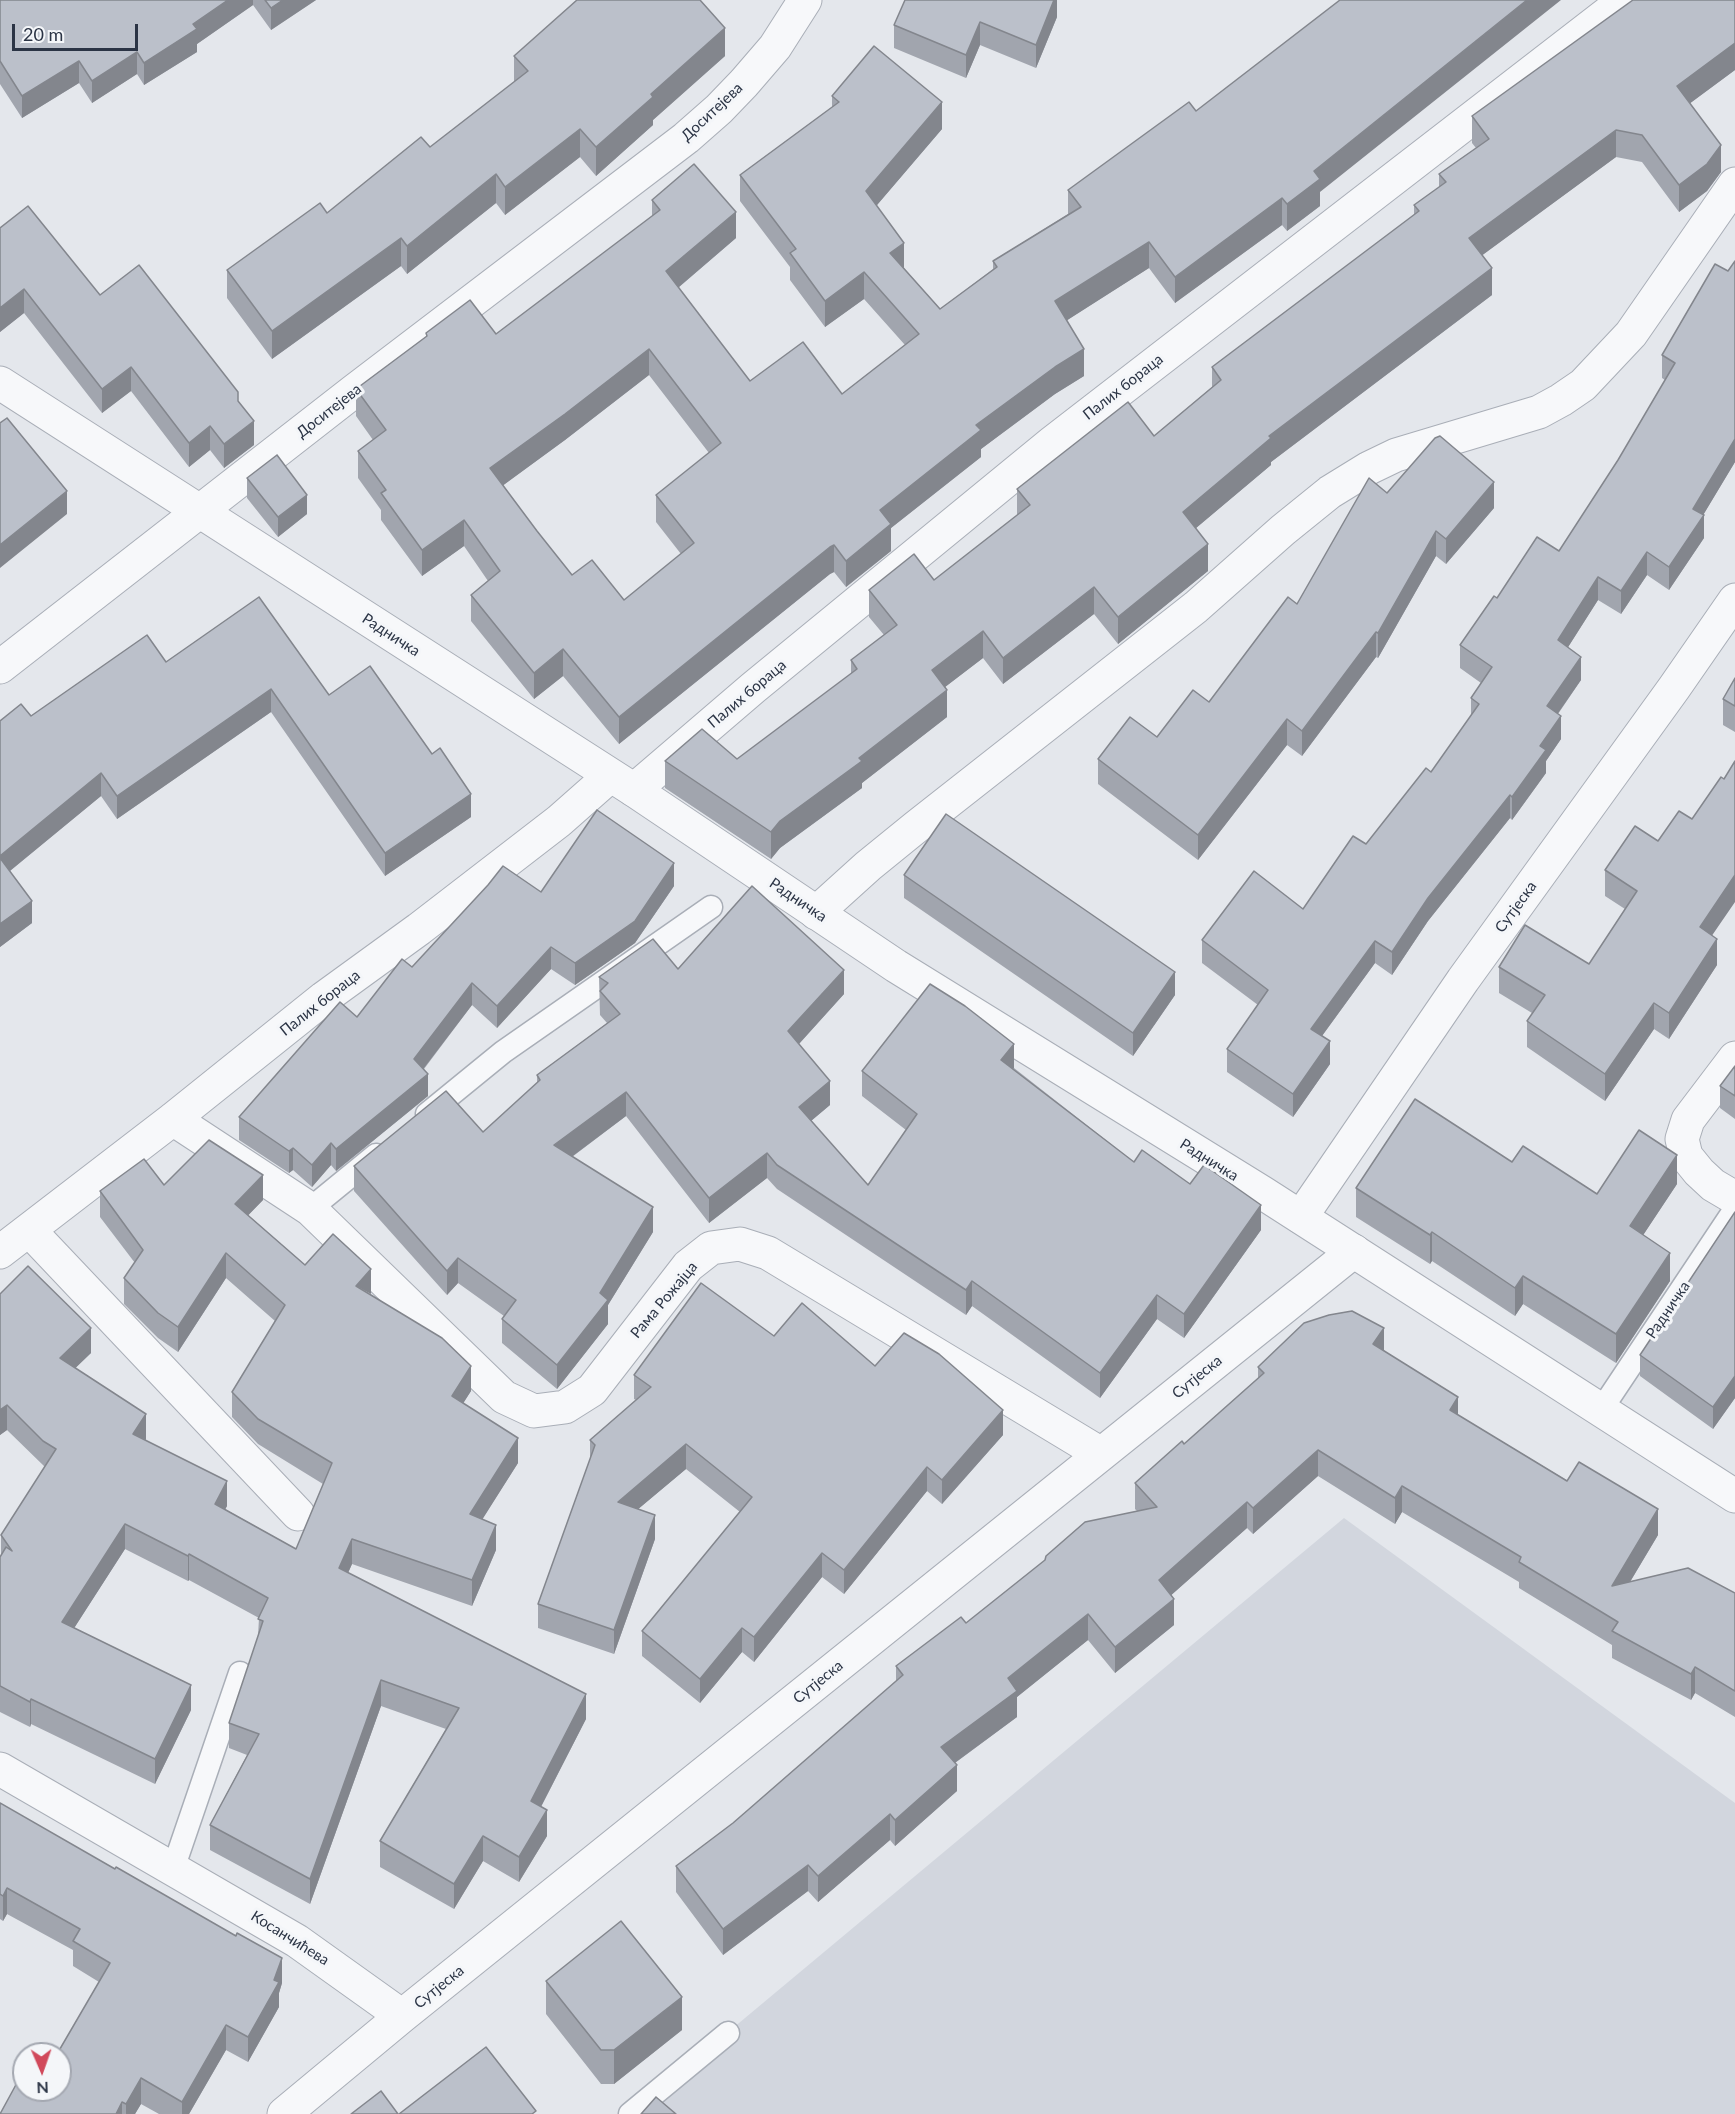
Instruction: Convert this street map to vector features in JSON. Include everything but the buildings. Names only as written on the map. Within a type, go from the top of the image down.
[{"type":"street","name":"Доситејева","points":[[0,667],[354,391],[687,138],[719,109],[775,47],[805,0]]},
{"type":"street","name":"Палих бораца","points":[[0,1252],[173,1119],[324,998],[419,929],[559,821],[622,783],[762,681],[1053,442],[1625,0]]},
{"type":"street","points":[[816,913],[868,866],[952,798],[1196,607],[1330,492],[1369,468],[1396,455],[1539,412],[1583,385],[1631,334],[1735,184]]},
{"type":"street","name":"Радничка","points":[[0,383],[622,783],[896,966],[1301,1217],[1735,1496]]},
{"type":"street","name":"Сутјеска","points":[[1301,1217],[1462,980],[1674,688],[1735,600]]},
{"type":"street","points":[[1735,1058],[1688,1120],[1682,1139],[1686,1156],[1699,1172],[1713,1185],[1735,1198]]},
{"type":"street","name":"Рама Рожајца","points":[[173,1119],[310,1209],[504,1397],[534,1411],[565,1407],[592,1390],[688,1266],[711,1248],[740,1244],[768,1253],[1101,1454]]},
{"type":"street","points":[[29,1230],[298,1514]]},
{"type":"street","name":"Сутјеска","points":[[284,2114],[402,2016],[1354,1251]]},
{"type":"street","name":"Косанчићева","points":[[0,1769],[297,1941],[402,2016]]},
{"type":"lane","points":[[411,1127],[503,1052],[711,907]]},
{"type":"lane","points":[[310,1209],[393,1142]]},
{"type":"lane","name":"Радничка","points":[[1601,1410],[1735,1209]]},
{"type":"lane","points":[[173,1869],[240,1673]]},
{"type":"lane","points":[[630,2114],[728,2033]]},
{"type":"shaded area","points":[[1344,1518],[1735,1803],[1735,2114],[630,2114]]}]
